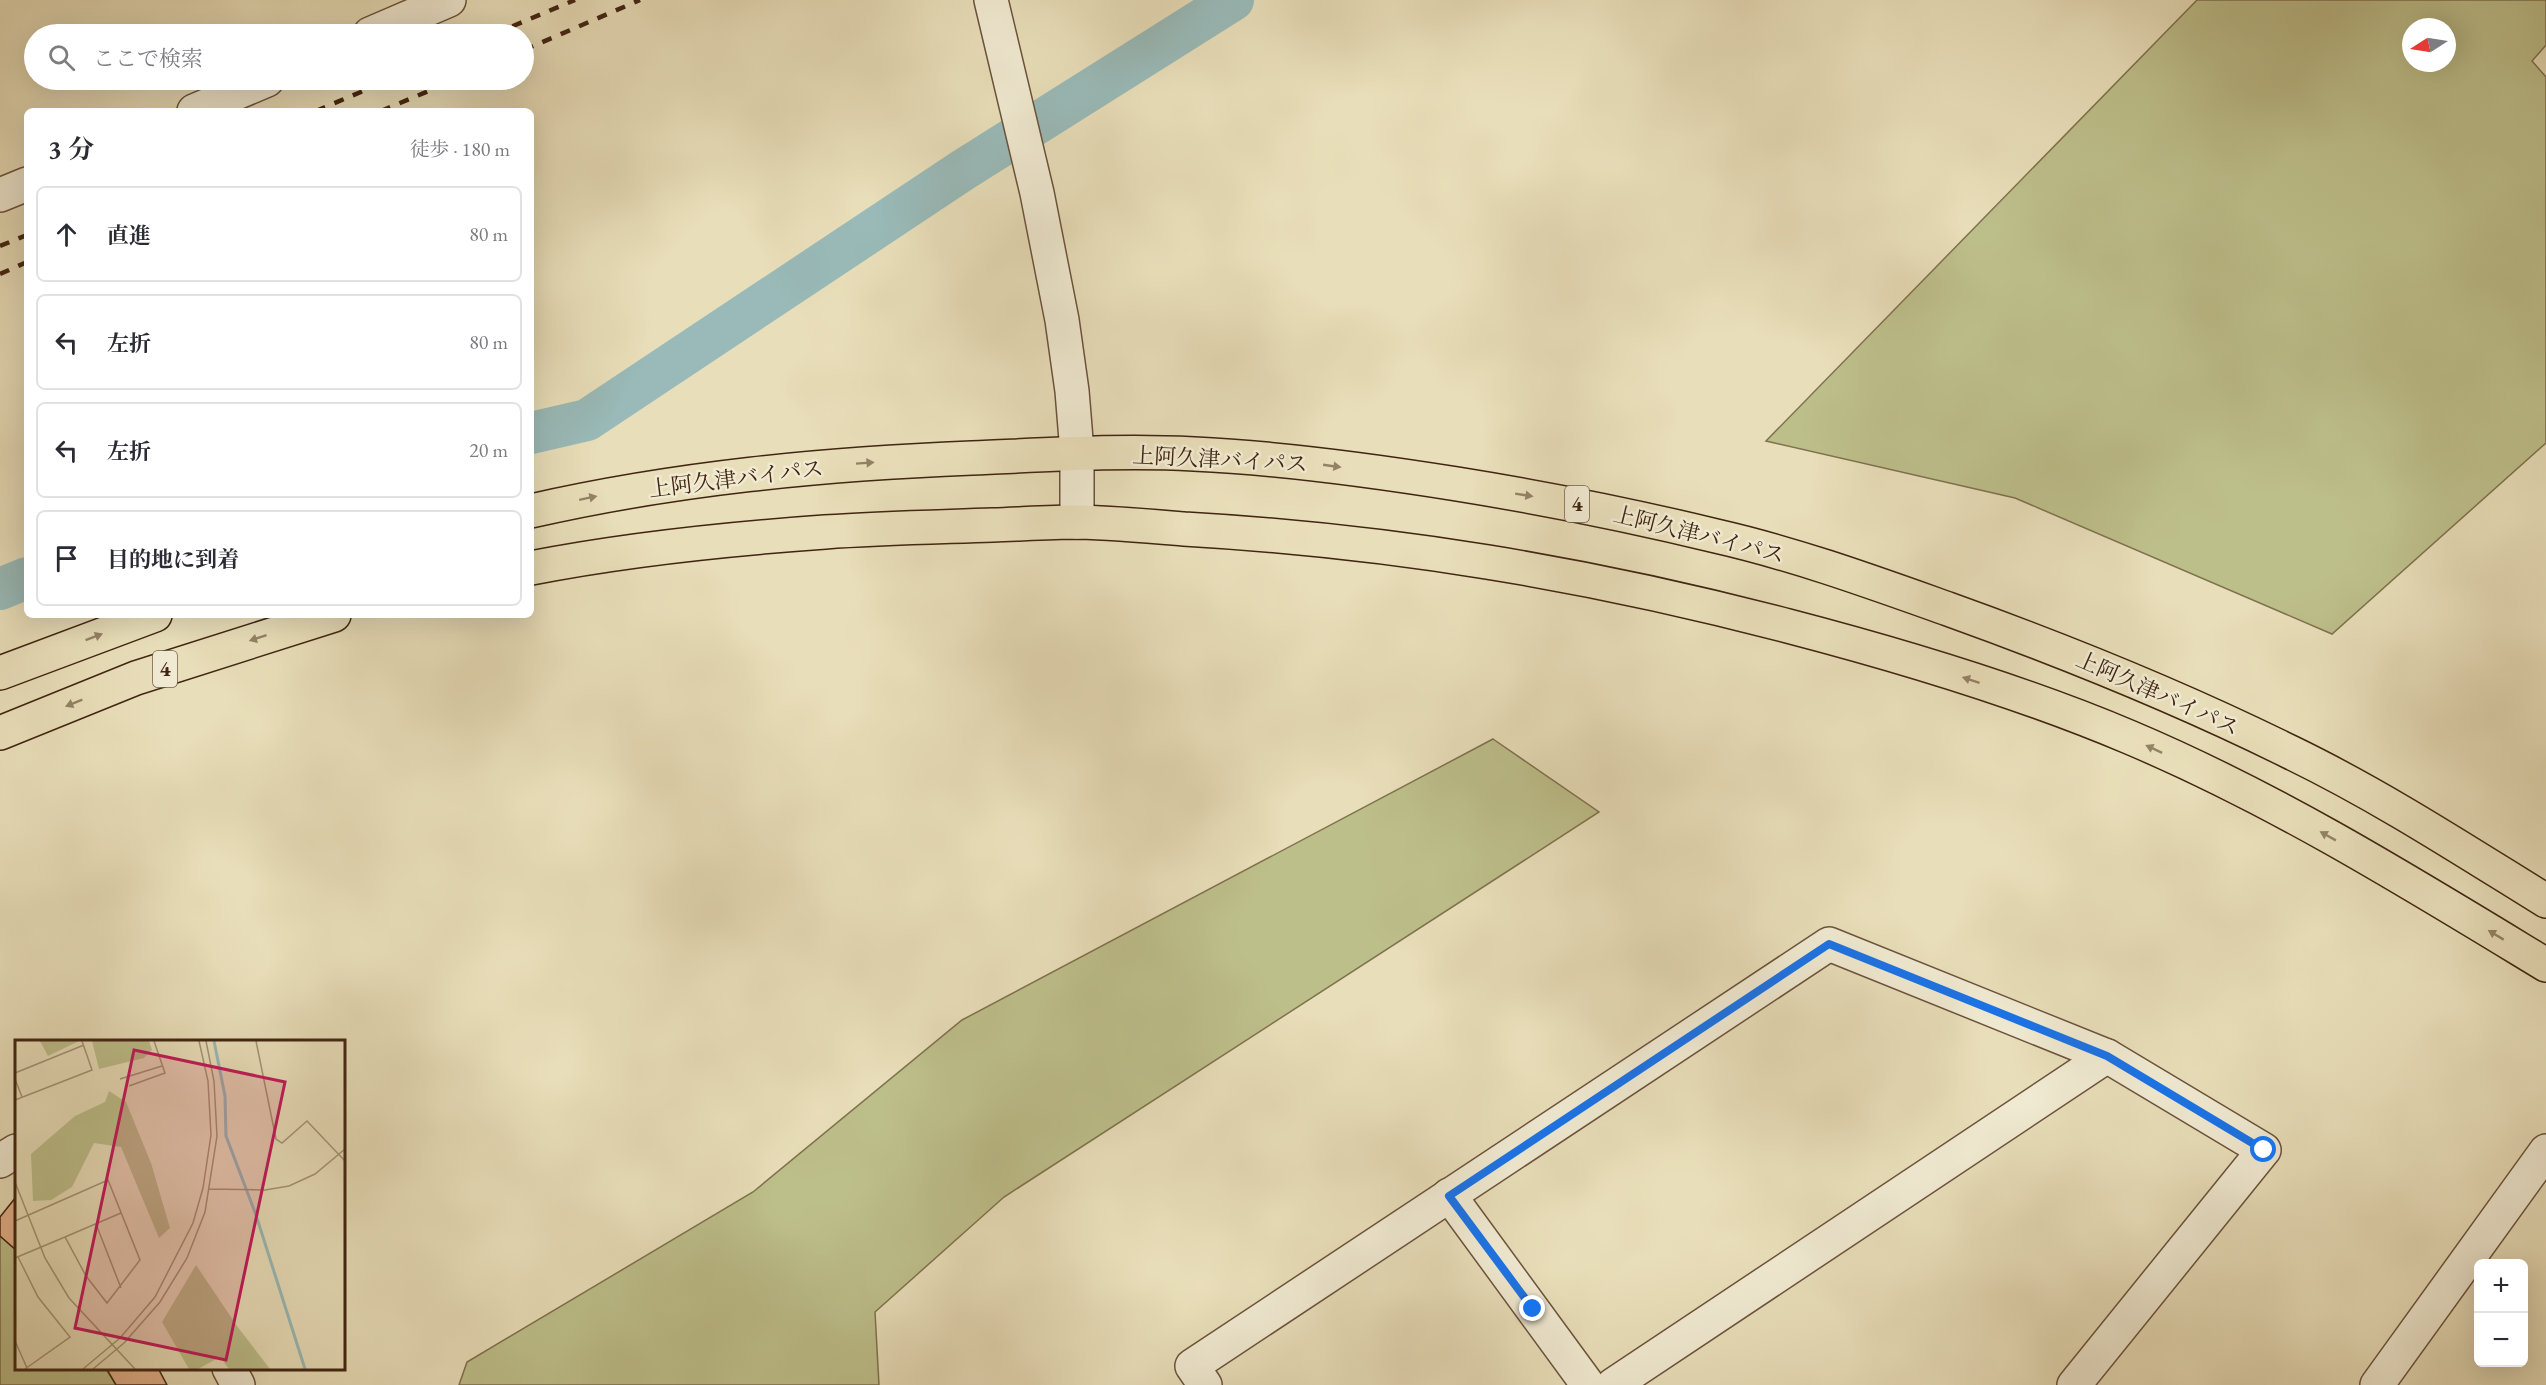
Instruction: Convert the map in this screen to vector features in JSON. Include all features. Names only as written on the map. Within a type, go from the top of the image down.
[{"type":"highway","name":"上阿久津バイパス","points":[[534,511],[596,496],[755,472],[867,462],[1077,452],[1192,454],[1292,461],[1552,499],[1722,537],[1879,584],[2022,635],[2158,689],[2284,749],[2421,823],[2546,901]]},
{"type":"highway","points":[[534,567],[599,555],[766,536],[879,528],[1077,522],[1249,532],[1408,548],[1554,571],[1653,592],[1855,643],[1999,689],[2128,736],[2234,786],[2390,870],[2546,966]]},
{"type":"highway","name":"4","points":[[0,673],[147,618]]},
{"type":"highway","name":"4","points":[[0,733],[136,678],[325,618]]},
{"type":"street","points":[[393,24],[449,0]]},
{"type":"street","points":[[991,0],[1038,193],[1062,320],[1072,391],[1077,452],[1077,522]]},
{"type":"street","points":[[201,108],[243,90]]},
{"type":"street","points":[[0,195],[24,185]]},
{"type":"street","points":[[1205,1385],[1191,1366],[1829,944],[2107,1056],[2264,1150],[2074,1385]]},
{"type":"street","points":[[1613,1385],[2107,1056]]},
{"type":"street","points":[[0,1161],[15,1152]]},
{"type":"street","points":[[2377,1385],[2546,1152]]},
{"type":"street","points":[[1449,1196],[1588,1385]]},
{"type":"street","points":[[230,1370],[238,1385]]},
{"type":"green space","points":[[2197,0],[2546,0],[2546,45],[2532,61],[2546,77],[2546,443],[2332,634],[2015,498],[1766,441]]},
{"type":"green space","points":[[1493,739],[1599,812],[1004,1197],[875,1312],[879,1385],[459,1385],[467,1362],[753,1192],[962,1020]]},
{"type":"green space","points":[[0,1236],[15,1249],[15,1370],[107,1370],[116,1385],[0,1385]]},
{"type":"building","points":[[15,1198],[15,1249],[0,1236],[0,1217]]},
{"type":"building","points":[[107,1370],[159,1370],[167,1385],[116,1385]]},
{"type":"waterway","points":[[534,432],[587,420],[963,170],[1233,0]]},
{"type":"waterway","points":[[0,589],[24,579]]},
{"type":"railway","points":[[518,24],[575,0]]},
{"type":"railway","points":[[534,46],[640,0]]},
{"type":"railway","points":[[323,108],[365,90]]},
{"type":"railway","points":[[388,108],[431,90]]},
{"type":"railway","points":[[0,246],[24,236]]},
{"type":"railway","points":[[0,274],[24,263]]},
{"type":"route","points":[[1533,1309],[1449,1196],[1829,944],[2107,1056],[2264,1150]]}]
